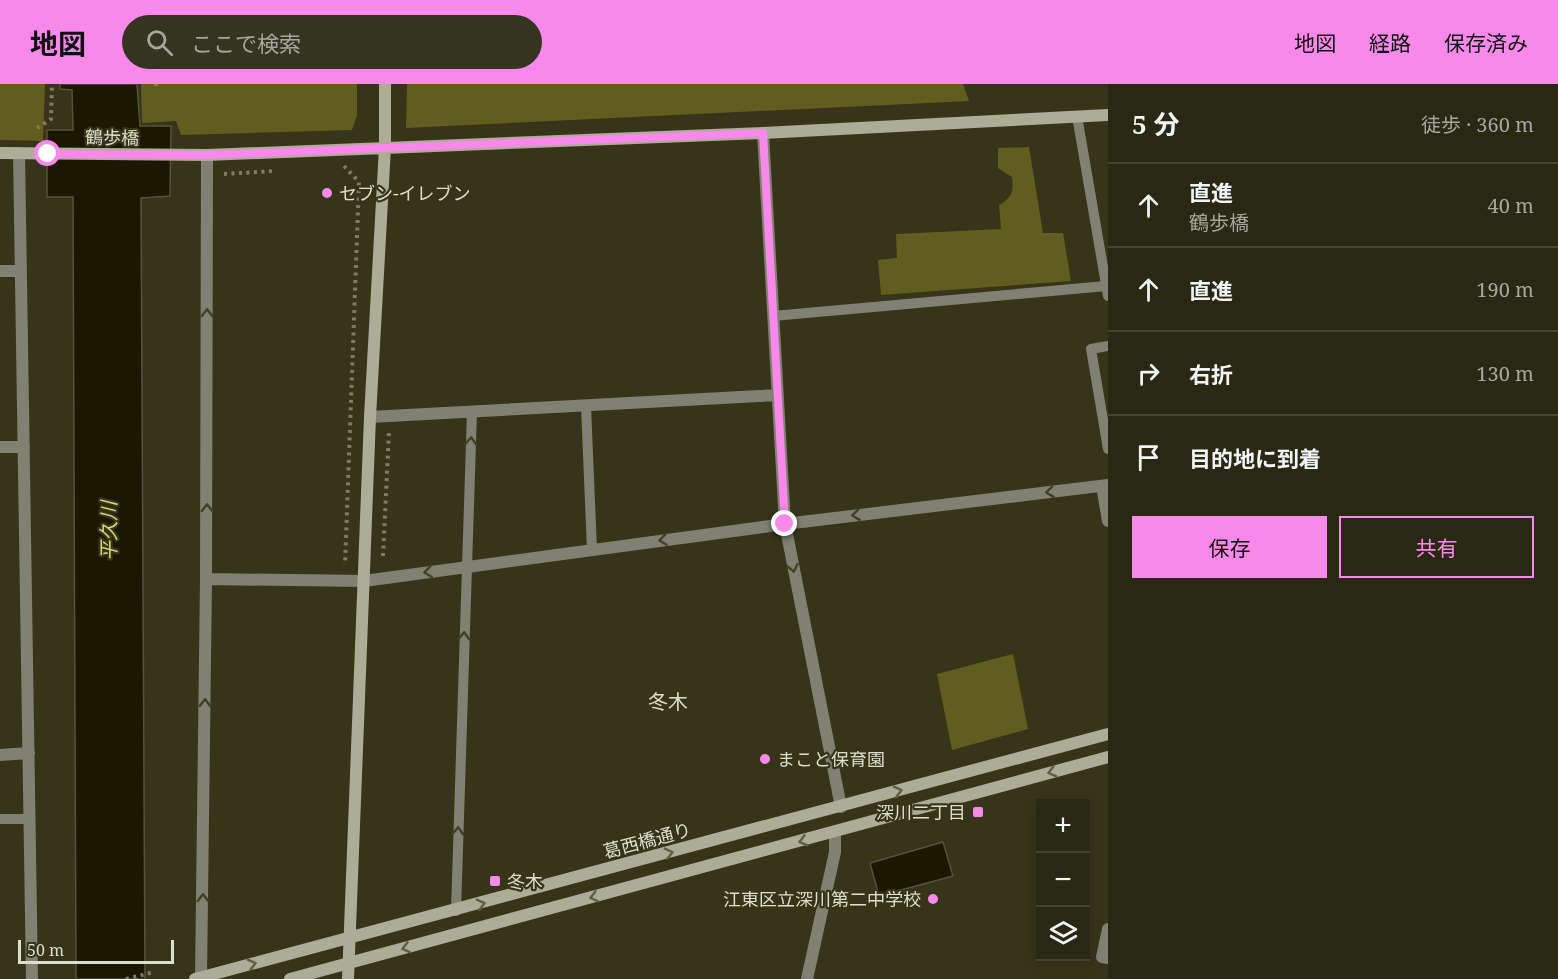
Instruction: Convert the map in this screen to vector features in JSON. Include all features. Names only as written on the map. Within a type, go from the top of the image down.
[{"type":"street","points":[[348,979],[370,417],[385,147],[385,84]]},
{"type":"street","name":"鶴歩橋","points":[[0,153],[207,155],[763,133],[1108,115]]},
{"type":"street","points":[[763,133],[785,524],[841,807]]},
{"type":"street","points":[[19,153],[33,979]]},
{"type":"street","points":[[198,978],[206,579],[207,155]]},
{"type":"street","points":[[0,271],[21,271]]},
{"type":"street","points":[[370,417],[777,395]]},
{"type":"street","points":[[0,447],[24,447]]},
{"type":"street","points":[[206,579],[364,581],[785,524],[1105,485],[1108,521]]},
{"type":"street","name":"葛西橋通り","points":[[198,978],[1108,734]]},
{"type":"street","points":[[0,755],[29,753]]},
{"type":"street","points":[[290,979],[1108,757]]},
{"type":"street","points":[[807,979],[835,852],[835,832]]},
{"type":"street","points":[[1108,929],[1102,957],[1108,958]]},
{"type":"lane","points":[[773,316],[1107,291],[1077,116]]},
{"type":"lane","points":[[1108,346],[1091,349],[1108,449]]},
{"type":"lane","points":[[586,406],[592,550]]},
{"type":"lane","points":[[456,910],[472,411]]},
{"type":"lane","points":[[0,819],[30,819]]},
{"type":"path","points":[[37,128],[51,119],[52,84]]},
{"type":"path","points":[[335,167],[346,166],[359,182],[345,565]]},
{"type":"path","points":[[224,174],[279,170]]},
{"type":"path","points":[[383,556],[390,428]]},
{"type":"path","points":[[126,979],[154,972]]},
{"type":"shaded area","points":[[0,84],[45,84],[43,141],[0,140]]},
{"type":"shaded area","points":[[141,84],[357,84],[357,115],[352,130],[181,135],[176,121],[142,123]]},
{"type":"shaded area","points":[[407,84],[963,84],[969,101],[406,128]]},
{"type":"shaded area","points":[[1029,147],[1043,233],[1063,233],[1071,281],[881,295],[878,260],[897,258],[896,234],[1001,229],[999,205],[1009,197],[1013,182],[1012,177],[998,168],[998,148]]},
{"type":"shaded area","points":[[1013,654],[1028,729],[952,750],[937,674]]},
{"type":"water","name":"平久川","points":[[60,84],[137,84],[140,126],[171,126],[170,196],[141,198],[145,979],[76,979],[73,197],[47,197],[47,130],[73,130],[72,90],[60,89]]},
{"type":"water","points":[[943,842],[953,876],[879,896],[870,863]]},
{"type":"place","name":"セブン-イレブン","points":[[327,193]]},
{"type":"place","name":"まこと保育園","points":[[765,759]]},
{"type":"place","name":"深川二丁目","points":[[978,812]]},
{"type":"place","name":"冬木","points":[[495,881]]},
{"type":"place","name":"江東区立深川第二中学校","points":[[933,899]]},
{"type":"district","name":"冬木","points":[[668,701]]},
{"type":"route","points":[[48,154],[175,156],[763,133],[785,524]]}]
